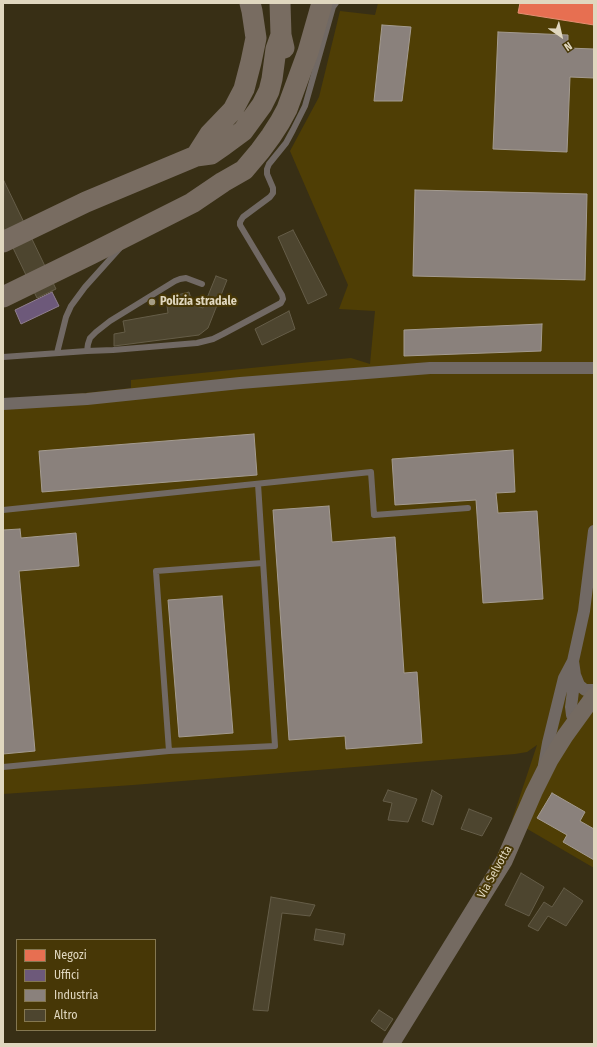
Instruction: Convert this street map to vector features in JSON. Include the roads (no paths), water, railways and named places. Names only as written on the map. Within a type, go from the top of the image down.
[{"type":"highway","points":[[196,156],[210,134],[233,110],[244,89],[256,38],[250,3]]},
{"type":"highway","points":[[224,182],[236,162],[253,142],[263,127],[270,113],[280,81],[283,64],[284,50],[281,35],[280,3]]},
{"type":"highway","points":[[3,297],[192,204],[244,170],[260,151],[287,109],[308,52],[322,3]]},
{"type":"highway","points":[[3,242],[86,202],[196,156],[211,154],[224,145],[242,131],[262,105],[269,91],[276,49],[281,35]]},
{"type":"street","points":[[3,404],[87,399],[240,383],[430,368],[594,368]]},
{"type":"street","points":[[541,778],[564,678],[573,661],[584,611],[594,531]]},
{"type":"street","points":[[573,661],[575,676],[571,707],[572,716],[577,720]]},
{"type":"street","points":[[575,676],[579,685],[584,690],[594,690]]},
{"type":"street","name":"Via Selvotta","points":[[391,1044],[504,861],[550,760],[594,696]]},
{"type":"street","points":[[557,706],[559,715],[565,721],[577,720]]},
{"type":"lane","points":[[3,357],[197,343],[213,339],[281,303],[283,299],[282,295],[240,225],[240,222],[243,217],[270,197],[273,193],[273,188],[267,174],[267,169],[286,143],[305,106],[333,7],[336,3]]},
{"type":"lane","points":[[57,353],[66,317],[71,306],[85,287],[131,234]]},
{"type":"lane","points":[[87,350],[90,338],[110,321],[175,281],[186,278],[202,284]]},
{"type":"lane","points":[[3,510],[371,472],[374,515],[468,508]]},
{"type":"lane","points":[[3,767],[169,751],[275,746],[258,484]]},
{"type":"lane","points":[[169,751],[156,572],[263,563]]},
{"type":"place","name":"Polizia stradale","points":[[152,302]]}]
